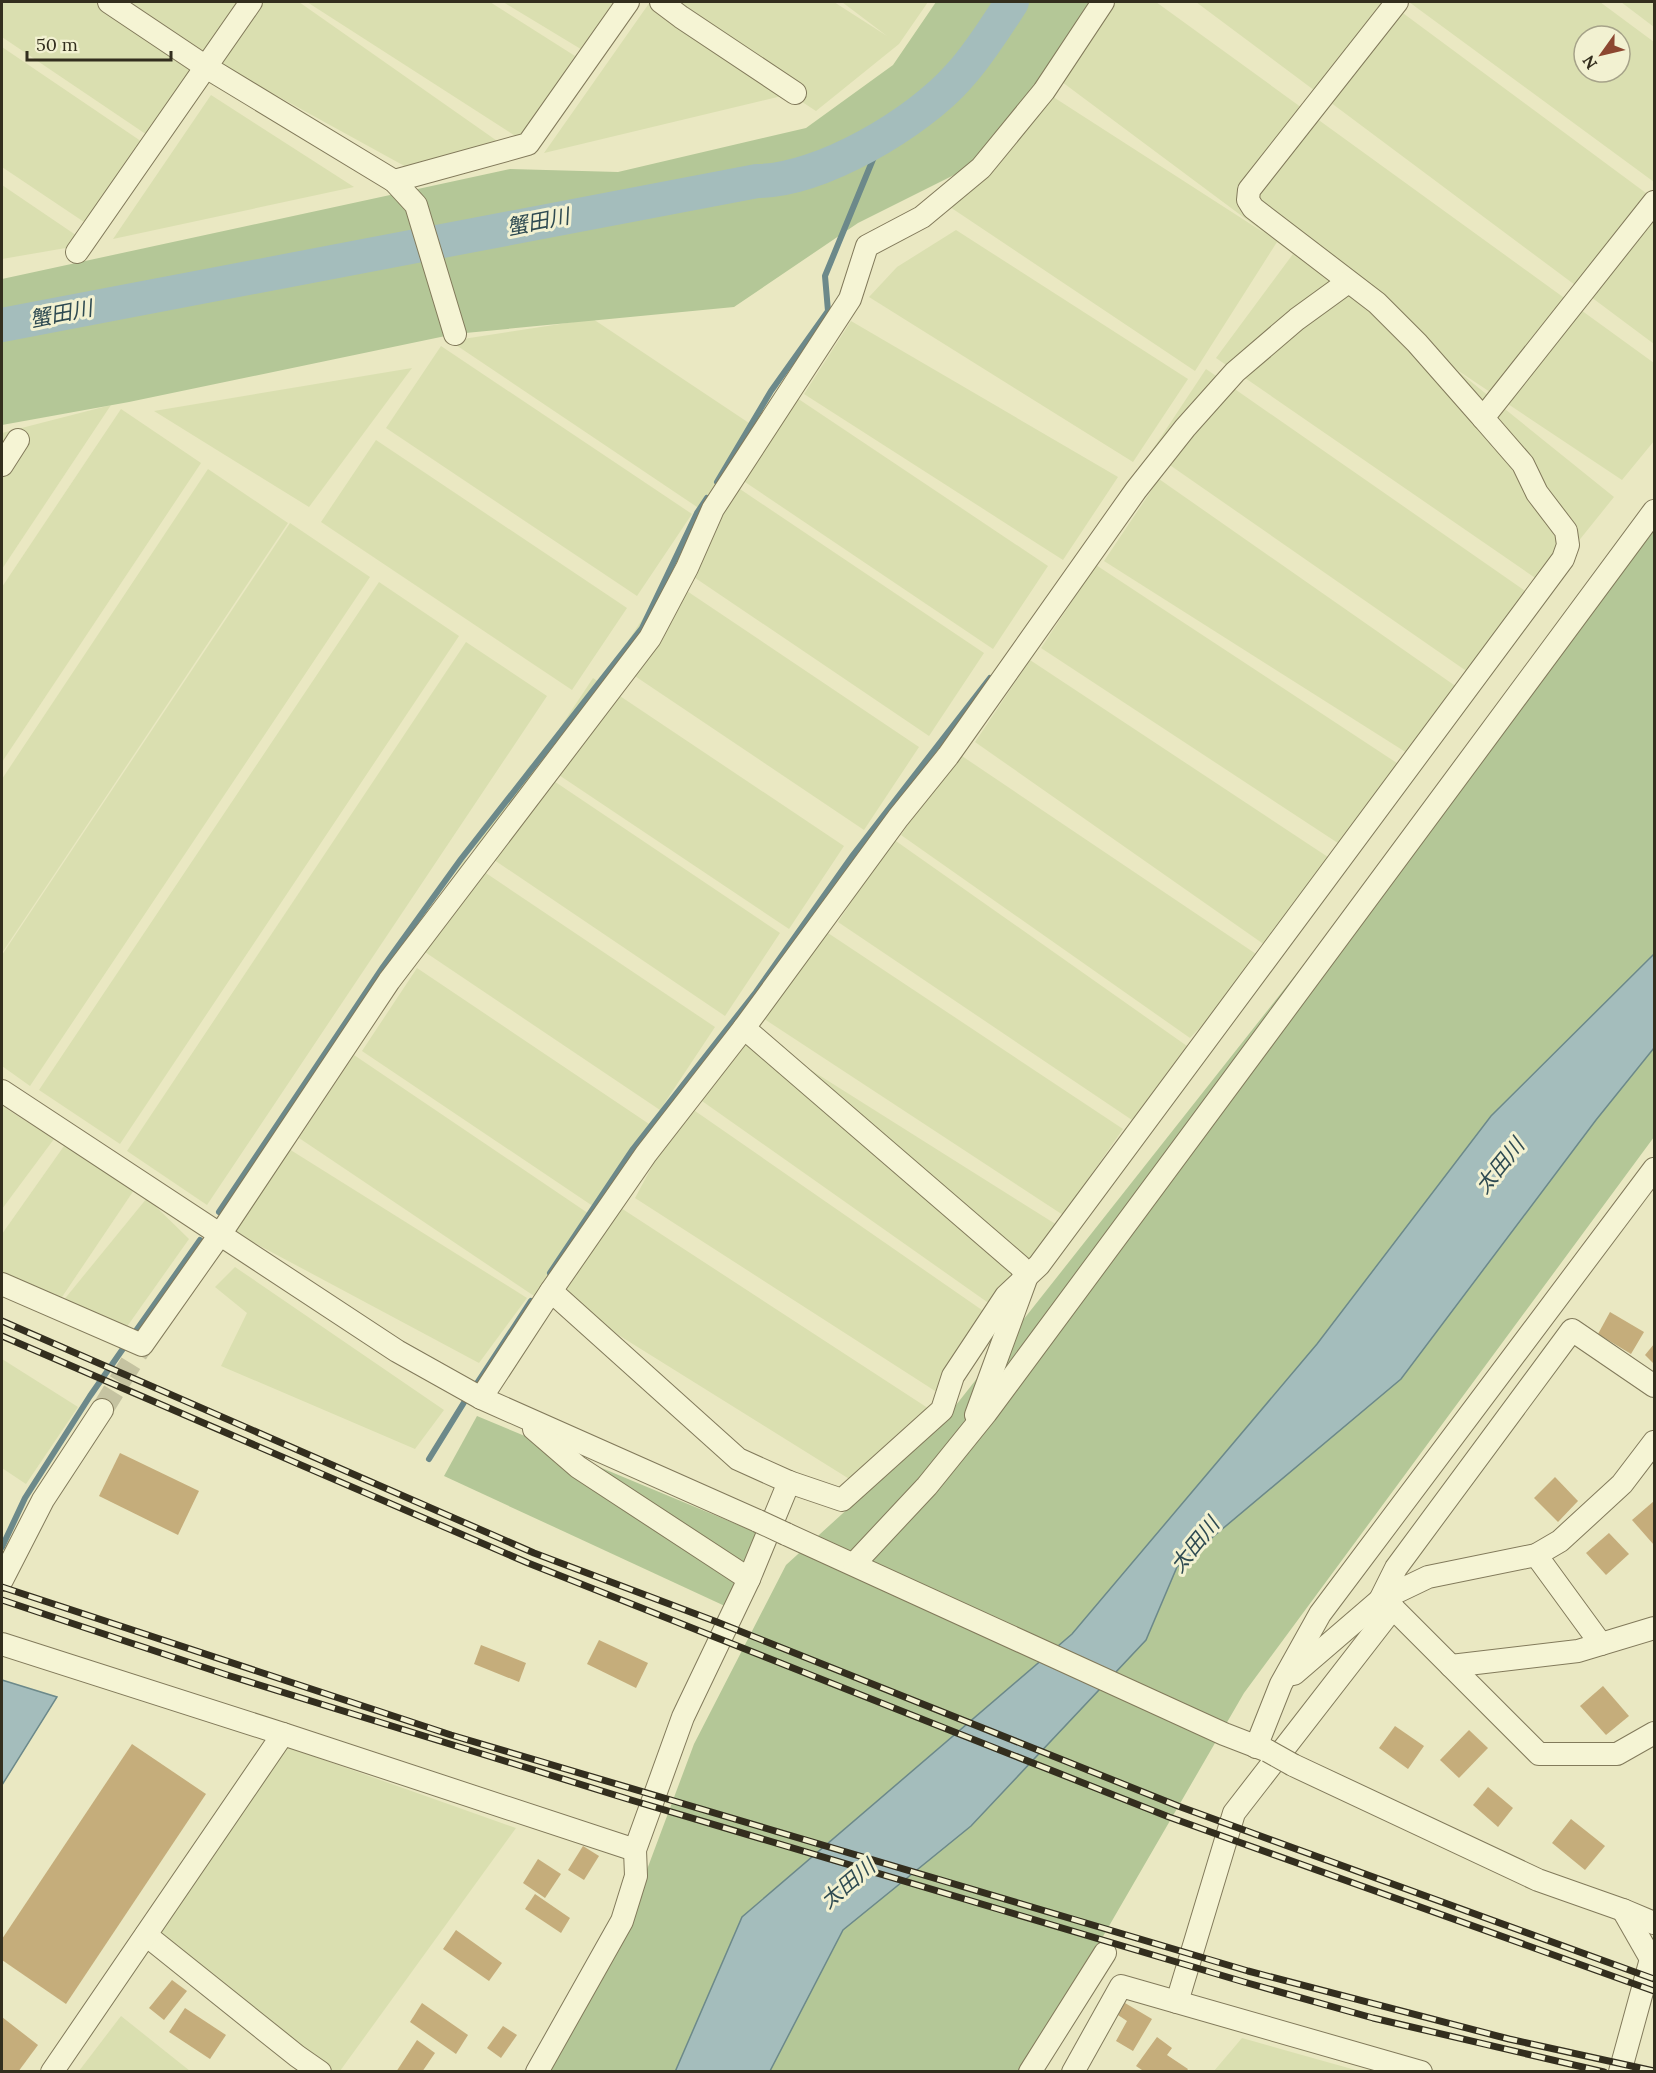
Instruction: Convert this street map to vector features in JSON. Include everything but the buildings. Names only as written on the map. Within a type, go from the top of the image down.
[{"type":"street","points":[[109,2],[206,67],[393,181],[416,205],[455,334]]},
{"type":"street","points":[[77,252],[251,2]]},
{"type":"street","points":[[393,181],[528,144],[628,2]]},
{"type":"street","points":[[661,2],[795,93]]},
{"type":"street","points":[[2,1284],[142,1345],[221,1233],[389,981],[650,638],[687,568],[713,509],[849,298],[867,246],[922,217],[981,168],[1044,91],[1103,2]]},
{"type":"street","points":[[550,1291],[738,1459],[789,1482],[842,1500],[942,1410],[953,1376],[1005,1296],[1038,1265],[1563,559],[1568,545],[1566,531],[1537,493],[1523,464],[1483,418],[1417,343],[1377,303],[1253,208],[1248,200],[1249,190],[1397,2]]},
{"type":"street","points":[[1483,418],[1654,202]]},
{"type":"street","points":[[481,1398],[550,1291],[646,1154],[744,1028],[847,885],[948,756],[1136,490],[1185,428],[1235,372],[1297,319],[1348,282]]},
{"type":"street","points":[[2,465],[18,440]]},
{"type":"street","points":[[858,1565],[972,1431],[1654,511]]},
{"type":"street","points":[[744,1028],[1020,1266],[1027,1276]]},
{"type":"street","points":[[2,1091],[397,1351],[481,1398],[858,1565],[1224,1734],[1262,1749],[1538,1880],[1654,1923]]},
{"type":"street","points":[[1262,1749],[1281,1684],[1320,1614],[1654,1170]]},
{"type":"street","points":[[972,1431],[981,1399],[1027,1276]]},
{"type":"street","points":[[1177,2002],[1234,1813],[1387,1604],[1396,1568],[1572,1330],[1654,1386]]},
{"type":"street","points":[[2,1580],[43,1500],[102,1410]]},
{"type":"street","points":[[526,1419],[536,1432],[578,1467],[749,1579]]},
{"type":"street","points":[[1281,1684],[1387,1604],[1428,1577],[1536,1555],[1560,1541],[1623,1484],[1654,1442]]},
{"type":"street","points":[[537,2072],[622,1921],[636,1876],[635,1850],[683,1717],[749,1579],[789,1482]]},
{"type":"street","points":[[1536,1555],[1601,1644]]},
{"type":"street","points":[[1387,1604],[1539,1754],[1617,1754],[1654,1733]]},
{"type":"street","points":[[1451,1666],[1578,1651],[1654,1628]]},
{"type":"street","points":[[2,1644],[635,1850]]},
{"type":"street","points":[[52,2072],[283,1734]]},
{"type":"street","points":[[1620,2072],[1653,1958],[1623,1910]]},
{"type":"street","points":[[146,1935],[320,2072]]},
{"type":"street","points":[[1030,2072],[1105,1953]]},
{"type":"street","points":[[1072,2072],[1121,1986],[1421,2072]]},
{"type":"green space","points":[[2,2],[99,2],[194,67],[162,145],[2,37]]},
{"type":"green space","points":[[130,2],[239,2],[205,52]]},
{"type":"green space","points":[[263,2],[299,2],[510,150],[419,174],[221,65]]},
{"type":"green space","points":[[307,2],[490,2],[575,56],[520,139]]},
{"type":"green space","points":[[503,2],[616,2],[584,51]]},
{"type":"green space","points":[[650,2],[834,2],[887,36],[842,2],[928,2],[899,44],[816,111],[790,94],[544,153]]},
{"type":"green space","points":[[936,2],[1094,2],[1057,57],[972,166],[858,223],[734,307],[455,334],[129,402],[2,425],[2,279],[510,169],[618,172],[806,128],[893,65]]},
{"type":"green space","points":[[1103,2],[1156,2],[1654,363],[1654,441],[1622,480],[1454,368],[1614,497],[1544,584],[1216,358],[1293,254],[1277,242],[1195,371],[944,203],[1044,91],[1266,234],[1054,76]]},
{"type":"green space","points":[[1196,2],[1388,2],[1654,199],[1654,344]]},
{"type":"green space","points":[[1409,2],[1600,2],[1630,24],[1572,24],[1572,84],[1632,84],[1632,26],[1654,42],[1654,182]]},
{"type":"green space","points":[[1621,2],[1654,2],[1654,27]]},
{"type":"green space","points":[[2,47],[154,150],[99,232],[2,167]]},
{"type":"green space","points":[[211,95],[354,187],[113,239]]},
{"type":"green space","points":[[2,185],[89,244],[2,259]]},
{"type":"green space","points":[[956,230],[1188,379],[1133,462],[869,297],[897,267]]},
{"type":"green space","points":[[593,319],[755,427],[700,509],[450,341]]},
{"type":"green space","points":[[851,321],[1118,477],[1063,560],[804,394]]},
{"type":"green space","points":[[441,346],[692,514],[637,596],[386,428]]},
{"type":"green space","points":[[412,368],[309,507],[154,411]]},
{"type":"green space","points":[[1206,369],[1534,597],[1475,677],[1151,452]]},
{"type":"green space","points":[[797,398],[1048,566],[993,649],[742,480]]},
{"type":"green space","points":[[111,405],[2,569],[2,433]]},
{"type":"green space","points":[[121,409],[201,463],[2,762],[2,587]]},
{"type":"green space","points":[[376,440],[627,608],[572,690],[321,522]]},
{"type":"green space","points":[[208,469],[288,523],[2,953],[2,779]]},
{"type":"green space","points":[[1159,479],[1464,692],[1415,758],[1104,561]]},
{"type":"green space","points":[[734,485],[984,653],[929,736],[679,567]]},
{"type":"green space","points":[[1654,516],[1654,1137],[1244,1693],[1025,2071],[544,2072],[618,1947],[694,1744],[786,1565],[941,1424],[1560,640]]},
{"type":"green space","points":[[290,523],[370,577],[30,1086],[2,1066],[2,955]]},
{"type":"green space","points":[[1096,565],[1406,769],[1347,849],[1041,648]]},
{"type":"green space","points":[[669,579],[919,747],[864,830],[614,662]]},
{"type":"green space","points":[[379,582],[459,636],[120,1144],[39,1090]]},
{"type":"green space","points":[[466,642],[547,696],[207,1205],[127,1151]]},
{"type":"green space","points":[[1030,660],[1337,863],[1272,950],[975,742]]},
{"type":"green space","points":[[593,678],[844,846],[789,929],[538,761]]},
{"type":"green space","points":[[956,752],[1265,960],[1190,1038],[901,835]]},
{"type":"green space","points":[[530,765],[780,933],[725,1016],[475,847]]},
{"type":"green space","points":[[893,839],[1187,1046],[1132,1120],[838,922]]},
{"type":"green space","points":[[465,859],[715,1027],[660,1110],[410,942]]},
{"type":"green space","points":[[828,933],[1123,1129],[1063,1215],[755,1013]]},
{"type":"green space","points":[[417,968],[667,1136],[685,1104],[992,1317],[946,1398],[635,1198],[663,1146],[621,1208],[937,1414],[859,1485],[559,1298],[612,1219],[362,1051]]},
{"type":"green space","points":[[744,1028],[1065,1230],[997,1309],[702,1101]]},
{"type":"green space","points":[[354,1055],[604,1224],[549,1306],[299,1138]]},
{"type":"green space","points":[[2,1106],[54,1139],[2,1209]]},
{"type":"green space","points":[[64,1146],[134,1190],[60,1300],[2,1281],[2,1234]]},
{"type":"green space","points":[[289,1149],[527,1298],[479,1363],[234,1232]]},
{"type":"green space","points":[[147,1198],[189,1239],[126,1328],[63,1301]]},
{"type":"green space","points":[[235,1267],[444,1410],[415,1449],[221,1366],[247,1313],[215,1287]]},
{"type":"green space","points":[[2,1359],[78,1407],[26,1484],[2,1468]]},
{"type":"green space","points":[[477,1416],[760,1534],[727,1607],[444,1476]]},
{"type":"green space","points":[[276,1743],[516,1828],[340,2071],[321,2071],[146,1935]]},
{"type":"green space","points":[[121,2016],[190,2071],[79,2071]]},
{"type":"green space","points":[[1242,2038],[1359,2071],[1214,2071]]},
{"type":"water","name":"太田川","points":[[1654,954],[1654,1048],[1596,1120],[1401,1379],[1177,1567],[1146,1640],[971,1826],[843,1930],[770,2071],[675,2072],[742,1917],[1072,1634],[1317,1344],[1491,1116]]},
{"type":"water","points":[[2,1680],[57,1697],[2,1785]]},
{"type":"waterway","name":"蟹田川","points":[[2,325],[782,178],[809,171],[838,160],[894,130],[941,94],[973,60],[1012,2]]},
{"type":"waterway","points":[[717,482],[771,391],[828,311],[825,276],[883,135]]},
{"type":"waterway","points":[[219,1212],[383,967],[461,859],[642,628],[697,513],[707,498]]},
{"type":"waterway","points":[[550,1273],[633,1149],[756,992],[853,855],[990,678]]},
{"type":"waterway","points":[[133,1335],[200,1240]]},
{"type":"waterway","points":[[474,1388],[531,1301]]},
{"type":"waterway","points":[[2,1547],[25,1498],[127,1343]]},
{"type":"waterway","points":[[429,1459],[468,1396]]},
{"type":"tunnel","points":[[102,1410],[142,1345]]},
{"type":"railway","points":[[2,1321],[534,1553],[717,1622],[1178,1806],[1654,1979]]},
{"type":"railway","points":[[2,1336],[528,1563],[1169,1817],[1654,1991]]},
{"type":"railway","points":[[2,1587],[451,1735],[1248,1971],[1509,2039],[1654,2071]]},
{"type":"railway","points":[[2,1600],[227,1675],[631,1800],[1244,1982],[1373,2018],[1604,2072]]}]
